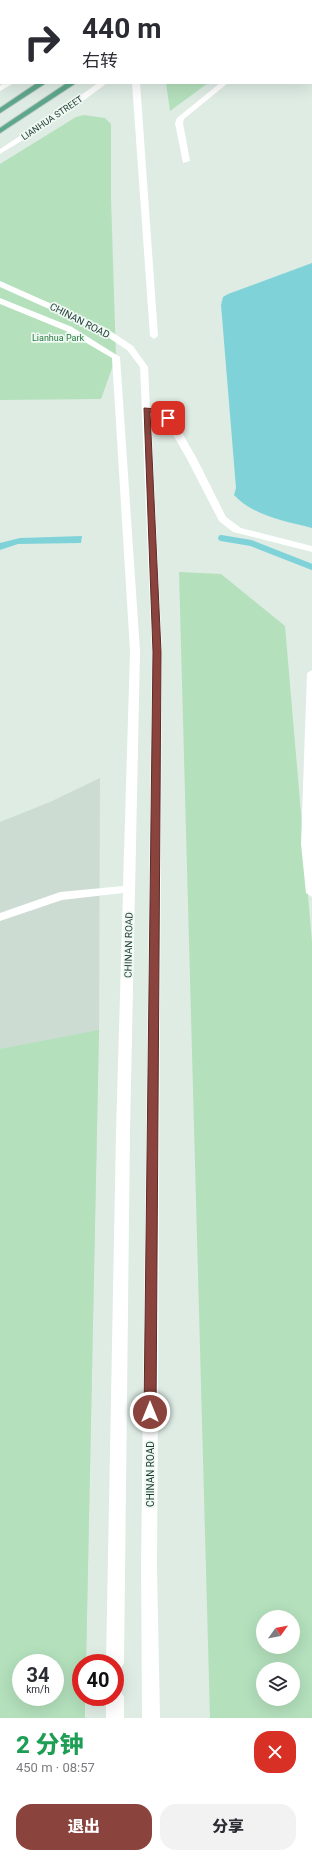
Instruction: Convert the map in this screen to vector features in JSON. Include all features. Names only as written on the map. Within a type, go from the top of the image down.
[{"type":"main road","points":[[0,111],[40,84]]},
{"type":"main road","name":"LIANHUA STREET","points":[[0,131],[70,84]]},
{"type":"street","name":"LIANHUA STREET","points":[[0,152],[64,111],[102,84]]},
{"type":"street","points":[[136,84],[154,336]]},
{"type":"street","points":[[186,161],[179,123],[181,118],[223,84]]},
{"type":"street","name":"CHINAN ROAD","points":[[0,284],[103,330],[130,348],[144,367],[157,652],[149,1567],[151,1718]]},
{"type":"street","name":"CHINAN ROAD","points":[[0,301],[69,329],[116,357],[134,652],[115,1567],[115,1654]]},
{"type":"street","points":[[146,410],[155,411],[168,418],[192,459],[222,519],[237,530],[312,549]]},
{"type":"street","points":[[312,673],[307,844],[312,893]]},
{"type":"street","points":[[0,918],[60,896],[129,889]]},
{"type":"street","points":[[115,1706],[115,1718]]},
{"type":"shaded area","points":[[100,778],[99,1030],[86,1654],[72,1654],[72,1706],[85,1706],[85,1718],[0,1718],[0,822],[50,802]]},
{"type":"green space","points":[[166,84],[207,84],[170,111]]},
{"type":"green space","name":"Lianhua Park","points":[[84,115],[105,118],[111,124],[111,198],[116,357],[101,399],[0,400],[0,164],[76,117]]},
{"type":"green space","points":[[179,572],[221,574],[285,626],[312,942],[312,1718],[210,1718]]},
{"type":"green space","points":[[99,1030],[86,1654],[72,1654],[72,1706],[85,1706],[85,1718],[0,1718],[0,1049]]},
{"type":"water","points":[[312,263],[312,528],[260,513],[242,502],[234,495],[236,488],[221,305],[223,297],[228,294]]},
{"type":"water","points":[[82,536],[81,543],[18,544],[0,550],[0,543],[20,538]]},
{"type":"waterway","points":[[221,538],[251,543],[312,567]]},
{"type":"route","points":[[150,1412],[157,652],[146,410],[155,411],[168,418]]}]
